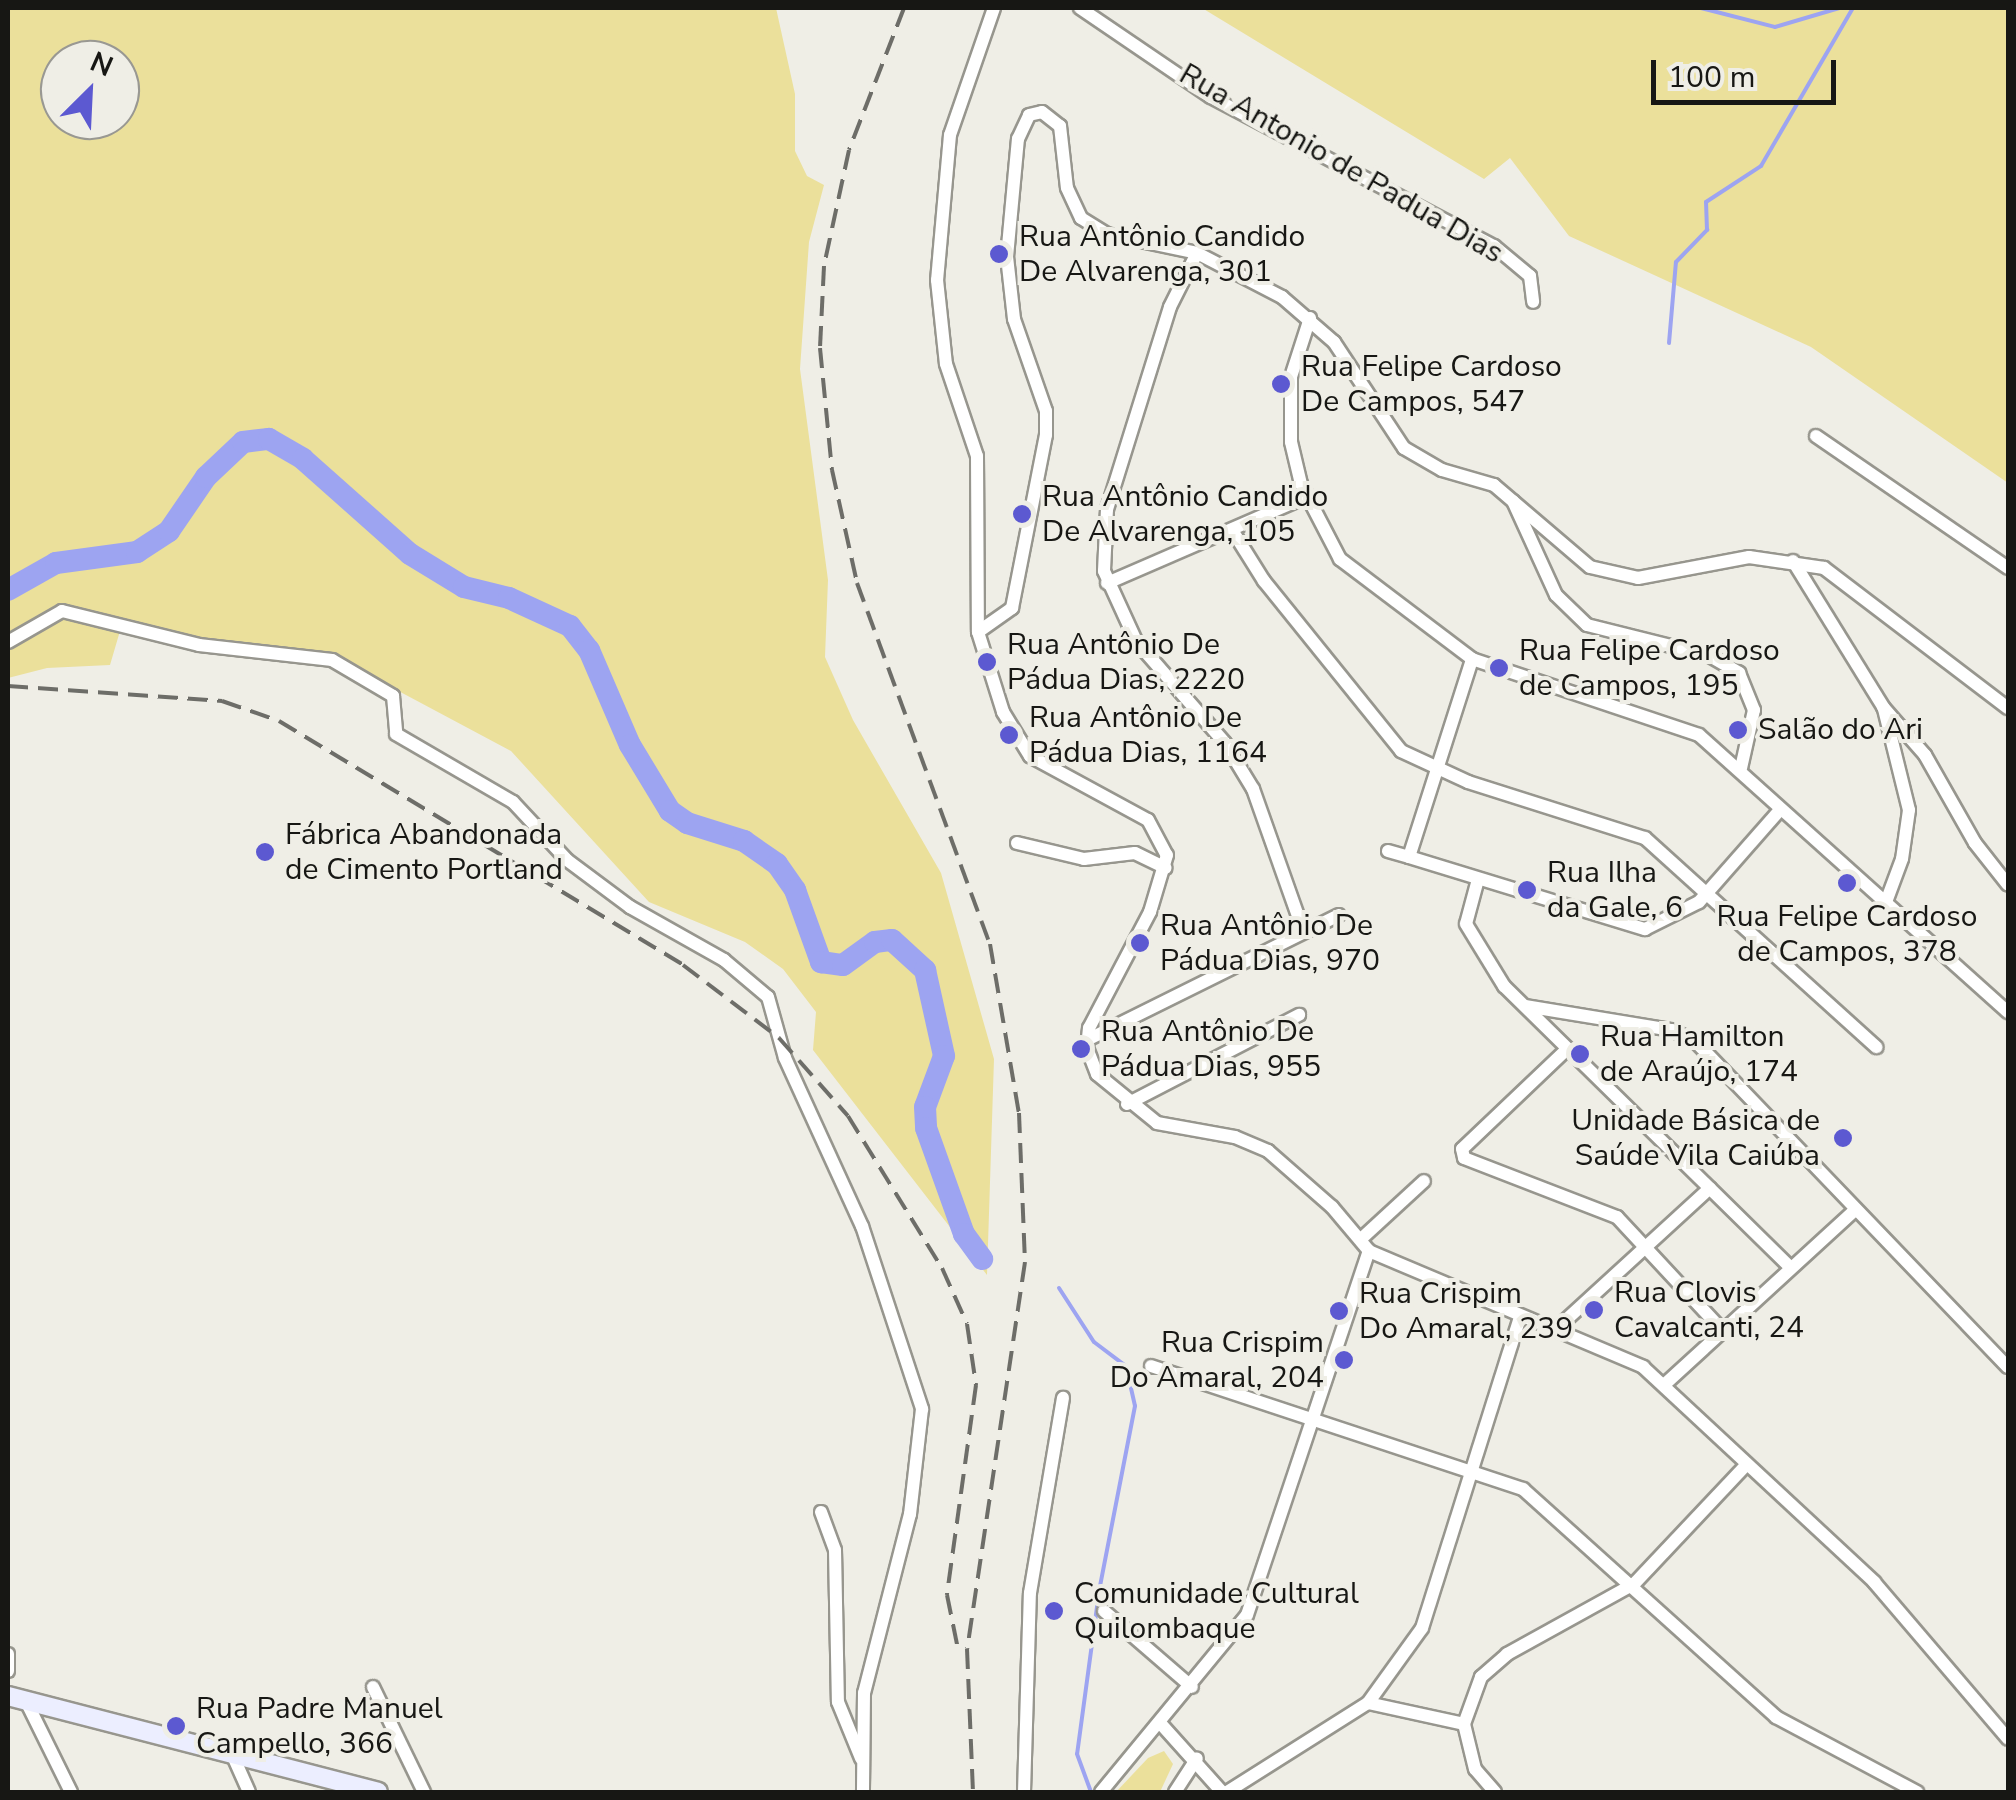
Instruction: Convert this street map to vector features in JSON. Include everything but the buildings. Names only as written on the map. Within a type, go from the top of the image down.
[{"type":"main road","points":[[17,1699],[378,1792]]},
{"type":"street","points":[[994,8],[950,134],[937,280],[946,364],[977,456],[978,632],[1003,712],[1023,747],[1052,772],[1148,820],[1166,845],[1166,868],[1087,1040],[1097,1074],[1127,1104],[1157,1123],[1235,1137],[1268,1150],[1365,1245],[1520,1317],[1626,1358],[1664,1385],[1874,1582],[2007,1735]]},
{"type":"street","name":"Rua Antonio de Padua Dias","points":[[1080,8],[1211,97],[1494,246],[1530,276],[1533,302]]},
{"type":"street","points":[[978,632],[1012,608],[1046,435],[1046,411],[1008,282],[1018,139],[1029,115],[1042,112],[1060,126],[1066,188],[1081,218],[1107,234],[1197,253],[1249,277],[1310,318],[1334,342],[1404,448],[1512,498],[1607,575],[1662,576],[1750,557],[1793,561],[1829,571],[2008,708]]},
{"type":"street","points":[[1197,253],[1170,307],[1107,509],[1107,584],[1136,641],[1224,743],[1253,790],[1303,930]]},
{"type":"street","points":[[1310,318],[1287,399],[1306,497],[1340,559],[1472,659],[1681,725],[1741,768],[1778,812],[2008,1012]]},
{"type":"street","points":[[1816,436],[2008,568]]},
{"type":"street","points":[[1107,584],[1306,497]]},
{"type":"street","points":[[1512,498],[1556,595],[1587,625],[1710,656],[1738,673],[1754,710],[1741,768]]},
{"type":"street","points":[[1232,530],[1374,723],[1401,751],[1435,770],[1636,832],[1710,892],[1876,1048]]},
{"type":"street","points":[[1793,561],[1883,707],[1925,755],[1975,844],[2008,885]]},
{"type":"street","points":[[8,642],[62,611],[199,644],[332,660],[393,696],[396,734],[513,802],[567,860],[630,908],[724,960],[768,997],[785,1058],[875,1260],[922,1408],[910,1514],[864,1693],[863,1792]]},
{"type":"street","points":[[1408,858],[1472,659]]},
{"type":"street","points":[[1883,707],[1909,810],[1903,855],[1886,902]]},
{"type":"street","points":[[1388,851],[1478,884],[1636,929],[1666,923],[1710,892],[1778,812]]},
{"type":"street","points":[[1017,843],[1084,858],[1135,852],[1166,868]]},
{"type":"street","points":[[1478,884],[1466,924],[1477,948],[1565,1051],[1791,1268]]},
{"type":"street","points":[[1087,1040],[1339,915]]},
{"type":"street","points":[[1525,1006],[1608,1016],[1689,1038],[1786,1129],[2008,1366]]},
{"type":"street","points":[[1127,1104],[1300,1015]]},
{"type":"street","points":[[1565,1051],[1462,1148],[1464,1158],[1611,1214],[1646,1245],[1722,1330]]},
{"type":"street","points":[[1106,1787],[1192,1687],[1247,1615],[1313,1418],[1365,1245],[1424,1181]]},
{"type":"street","points":[[1555,1330],[1710,1188]]},
{"type":"street","points":[[1664,1385],[1856,1208]]},
{"type":"street","points":[[1160,1724],[1197,1758],[1225,1792],[1368,1703],[1422,1628],[1520,1317]]},
{"type":"street","points":[[1152,1366],[1472,1468],[1542,1502],[1776,1717],[1917,1792]]},
{"type":"street","points":[[1024,1792],[1030,1593],[1063,1398]]},
{"type":"street","points":[[1496,1792],[1475,1769],[1464,1724],[1480,1678],[1496,1662],[1634,1584],[1746,1464]]},
{"type":"street","points":[[821,1512],[835,1550],[838,1702],[862,1761]]},
{"type":"street","points":[[1104,1611],[1192,1687]]},
{"type":"street","points":[[8,1654],[8,1671]]},
{"type":"street","points":[[373,1687],[424,1792]]},
{"type":"street","points":[[17,1699],[70,1792]]},
{"type":"street","points":[[1368,1703],[1464,1724]]},
{"type":"street","points":[[233,1756],[249,1792]]},
{"type":"street","points":[[1176,1792],[1197,1758]]},
{"type":"shaded area","points":[[8,8],[776,8],[795,94],[795,151],[807,176],[824,185],[809,242],[800,369],[828,580],[825,657],[853,720],[941,873],[994,1059],[987,1275],[813,1050],[816,1012],[783,969],[745,942],[649,902],[511,751],[376,679],[303,651],[213,641],[133,622],[120,631],[110,665],[47,668],[8,678]]},
{"type":"shaded area","points":[[1202,8],[2008,8],[2008,483],[1811,347],[1569,236],[1510,158],[1484,179]]},
{"type":"shaded area","points":[[1164,1751],[1173,1764],[1160,1792],[1116,1792],[1148,1758]]},
{"type":"waterway","points":[[1701,8],[1775,27],[1839,8]]},
{"type":"waterway","points":[[1669,343],[1676,262],[1707,230],[1706,202],[1761,166],[1853,8]]},
{"type":"waterway","points":[[8,590],[56,563],[137,552],[169,531],[206,477],[243,442],[269,439],[303,459],[410,554],[464,587],[509,598],[570,626],[589,650],[630,745],[670,811],[687,823],[744,841],[777,864],[795,890],[821,962],[843,965],[875,942],[892,940],[925,970],[944,1056],[925,1107],[926,1128],[964,1234],[982,1259]]},
{"type":"waterway","points":[[1059,1288],[1094,1342],[1126,1366],[1135,1406],[1099,1592],[1077,1754],[1091,1792]]},
{"type":"railway","points":[[904,8],[849,150],[824,266],[820,348],[832,470],[857,583],[990,944],[1019,1113],[1025,1262],[967,1649],[973,1792]]},
{"type":"railway","points":[[8,686],[222,701],[279,721],[683,965],[779,1038],[848,1116],[942,1268],[967,1324],[976,1385],[947,1595],[958,1649]]},
{"type":"place","name":"Rua Antônio Candido De Alvarenga, 301","points":[[999,254]]},
{"type":"place","name":"Rua Felipe Cardoso De Campos, 547","points":[[1281,384]]},
{"type":"place","name":"Rua Antônio Candido De Alvarenga, 105","points":[[1022,514]]},
{"type":"place","name":"Rua Antônio De Pádua Dias, 2220","points":[[987,662]]},
{"type":"place","name":"Rua Felipe Cardoso de Campos, 195","points":[[1499,668]]},
{"type":"place","name":"Salão do Ari","points":[[1738,730]]},
{"type":"place","name":"Rua Antônio De Pádua Dias, 1164","points":[[1009,735]]},
{"type":"place","name":"Fábrica Abandonada de Cimento Portland","points":[[265,852]]},
{"type":"place","name":"Rua Felipe Cardoso de Campos, 378","points":[[1847,883]]},
{"type":"place","name":"Rua Ilha da Gale, 6","points":[[1527,890]]},
{"type":"place","name":"Rua Antônio De Pádua Dias, 970","points":[[1140,943]]},
{"type":"place","name":"Rua Antônio De Pádua Dias, 955","points":[[1081,1049]]},
{"type":"place","name":"Rua Hamilton de Araújo, 174","points":[[1580,1054]]},
{"type":"place","name":"Unidade Básica de Saúde Vila Caiúba","points":[[1843,1138]]},
{"type":"place","name":"Rua Clovis Cavalcanti, 24","points":[[1594,1310]]},
{"type":"place","name":"Rua Crispim Do Amaral, 239","points":[[1339,1311]]},
{"type":"place","name":"Rua Crispim Do Amaral, 204","points":[[1344,1360]]},
{"type":"place","name":"Comunidade Cultural Quilombaque","points":[[1054,1611]]},
{"type":"place","name":"Rua Padre Manuel Campello, 366","points":[[176,1726]]}]
